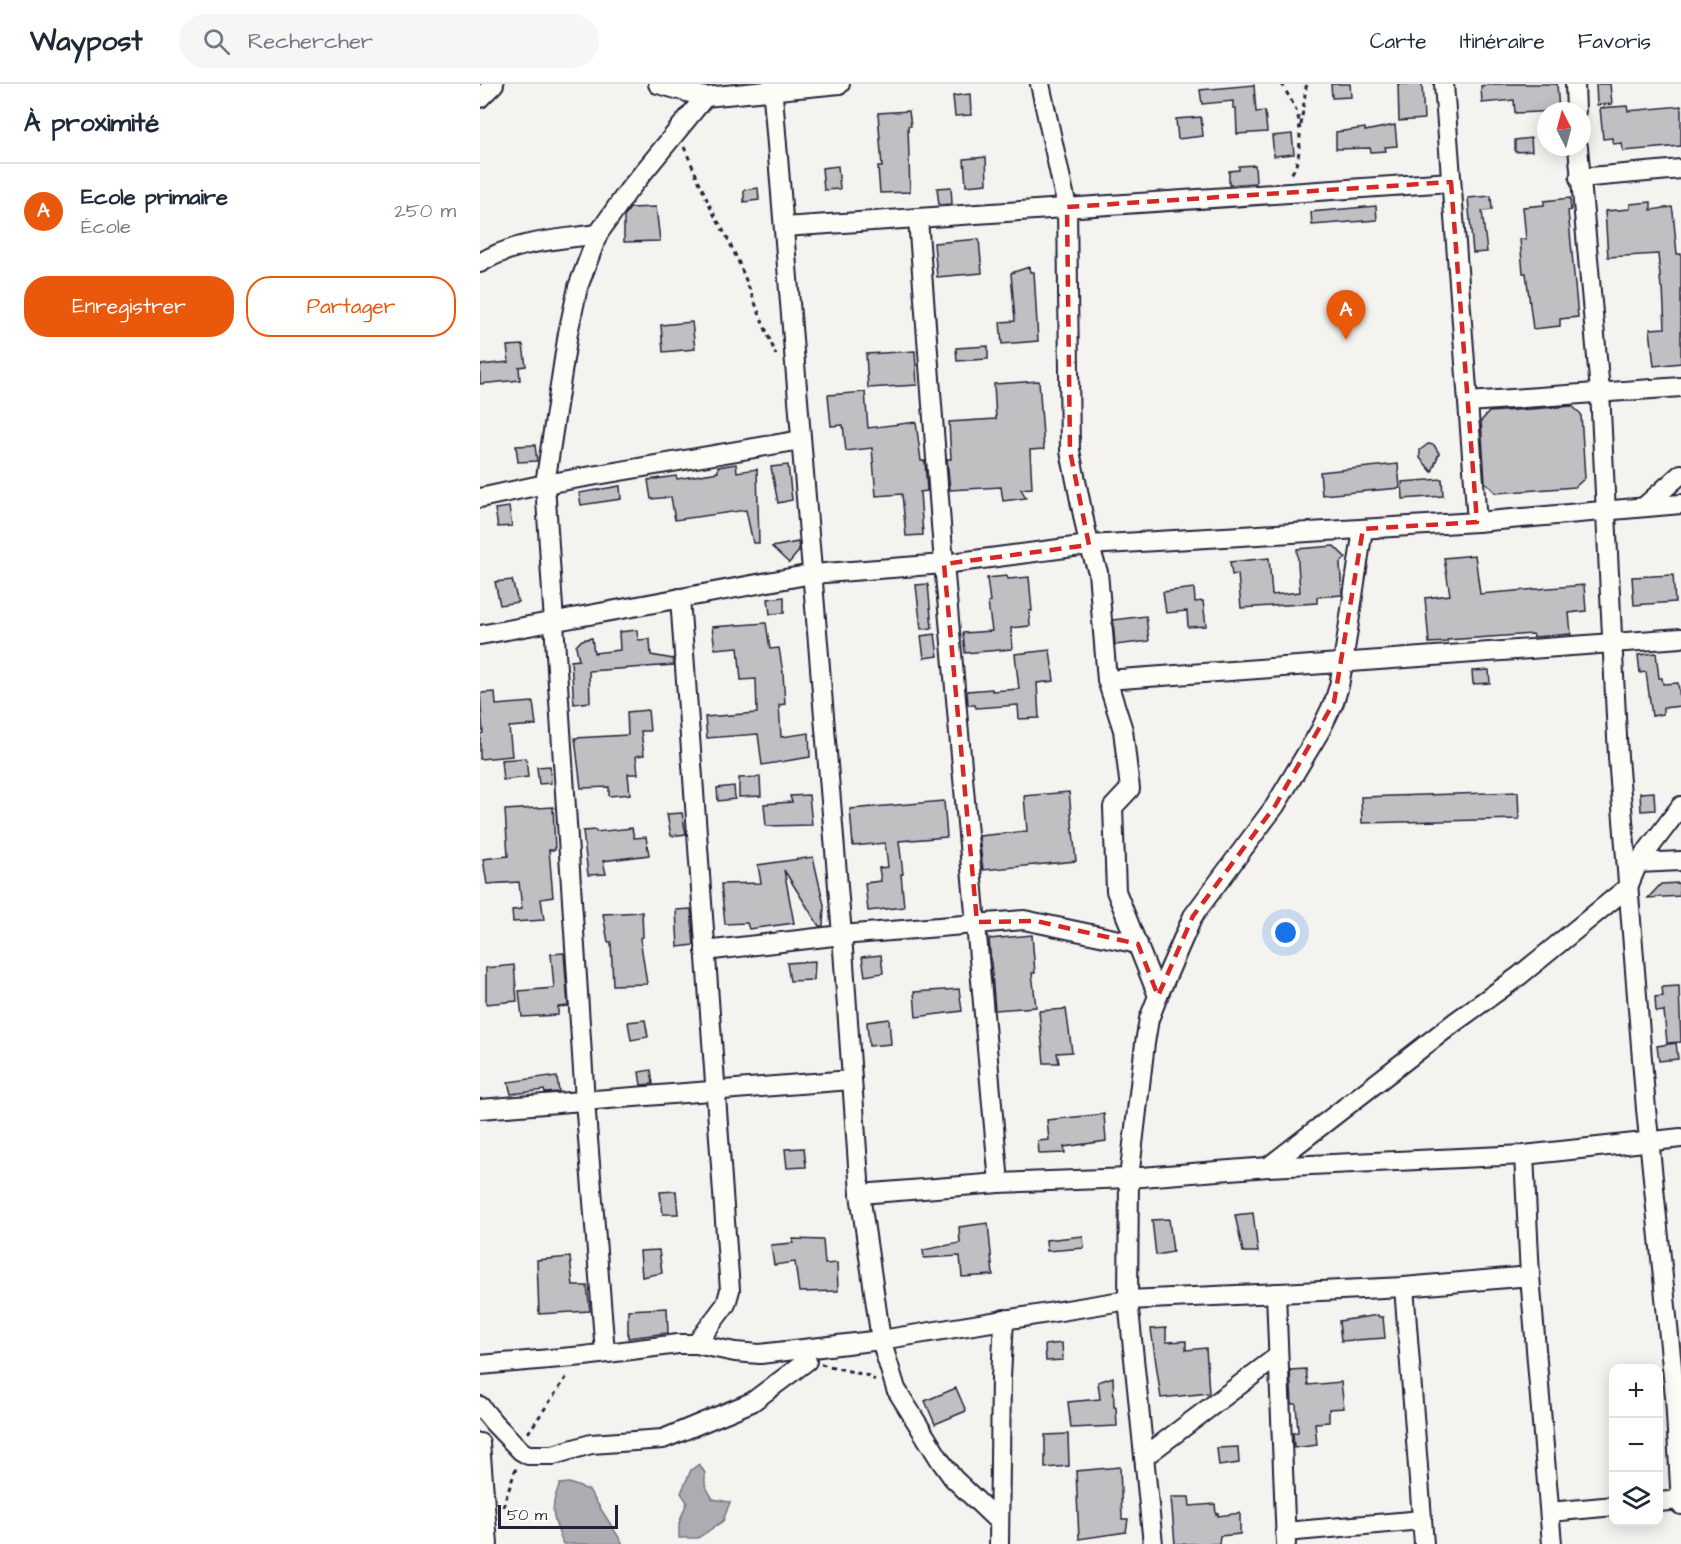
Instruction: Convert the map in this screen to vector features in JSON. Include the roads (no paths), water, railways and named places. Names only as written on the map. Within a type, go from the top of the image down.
[{"type":"street","points":[[480,98],[494,84]]},
{"type":"street","points":[[658,84],[705,97],[773,88],[840,84]]},
{"type":"street","points":[[1040,84],[1067,207],[1070,452],[1089,545],[1098,572],[1107,680],[1123,730],[1130,789],[1113,807],[1116,891],[1158,996]]},
{"type":"street","points":[[1444,84],[1477,522]]},
{"type":"street","points":[[1575,84],[1576,102]]},
{"type":"street","points":[[773,88],[842,935],[860,1194],[881,1340],[896,1389],[953,1478],[999,1522]]},
{"type":"street","points":[[605,1352],[585,1101],[545,484],[578,287],[598,234],[628,191],[705,97]]},
{"type":"street","points":[[1578,156],[1600,391],[1618,757],[1646,1109],[1678,1396],[1681,1505]]},
{"type":"street","points":[[1579,178],[1681,169]]},
{"type":"street","points":[[784,227],[1451,182]]},
{"type":"street","points":[[918,219],[944,564],[999,1183]]},
{"type":"street","points":[[480,263],[508,249],[528,244],[598,234]]},
{"type":"street","points":[[1468,402],[1681,387]]},
{"type":"street","points":[[480,498],[545,484],[801,440]]},
{"type":"street","points":[[1645,506],[1681,474]]},
{"type":"street","points":[[480,635],[812,574],[944,564],[1089,545],[1477,522],[1681,504]]},
{"type":"street","points":[[1153,1544],[1128,1300],[1130,1178],[1144,1043],[1149,1019],[1193,916],[1275,806],[1320,731],[1340,686],[1363,529]]},
{"type":"street","points":[[680,598],[730,1290],[726,1304],[696,1344]]},
{"type":"street","points":[[1107,680],[1681,638]]},
{"type":"street","points":[[1268,1167],[1455,1022],[1519,976],[1628,887],[1638,863],[1681,806]]},
{"type":"street","points":[[1638,863],[1681,861]]},
{"type":"street","points":[[705,951],[842,935],[977,922],[1024,920],[1138,944]]},
{"type":"street","points":[[480,1109],[851,1080]]},
{"type":"street","points":[[860,1194],[999,1183],[1130,1178],[1268,1167],[1524,1155],[1681,1138]]},
{"type":"street","points":[[1524,1155],[1530,1276],[1552,1544]]},
{"type":"street","points":[[480,1365],[584,1356],[678,1344],[696,1344],[735,1352],[760,1354],[881,1340],[1128,1300],[1404,1287],[1530,1276]]},
{"type":"street","points":[[1404,1287],[1424,1544]]},
{"type":"street","points":[[1276,1293],[1286,1538],[1422,1520]]},
{"type":"street","points":[[999,1544],[1001,1378],[1005,1319]]},
{"type":"street","points":[[1144,1457],[1278,1356]]},
{"type":"street","points":[[480,1406],[521,1451],[528,1455],[553,1455],[591,1444],[663,1439],[752,1402],[807,1362]]},
{"type":"street","points":[[480,1443],[488,1544]]},
{"type":"street","points":[[1663,1502],[1681,1500]]},
{"type":"street","points":[[1550,1512],[1609,1506]]},
{"type":"place","name":"Ecole primaire","points":[[1346,340]]}]
